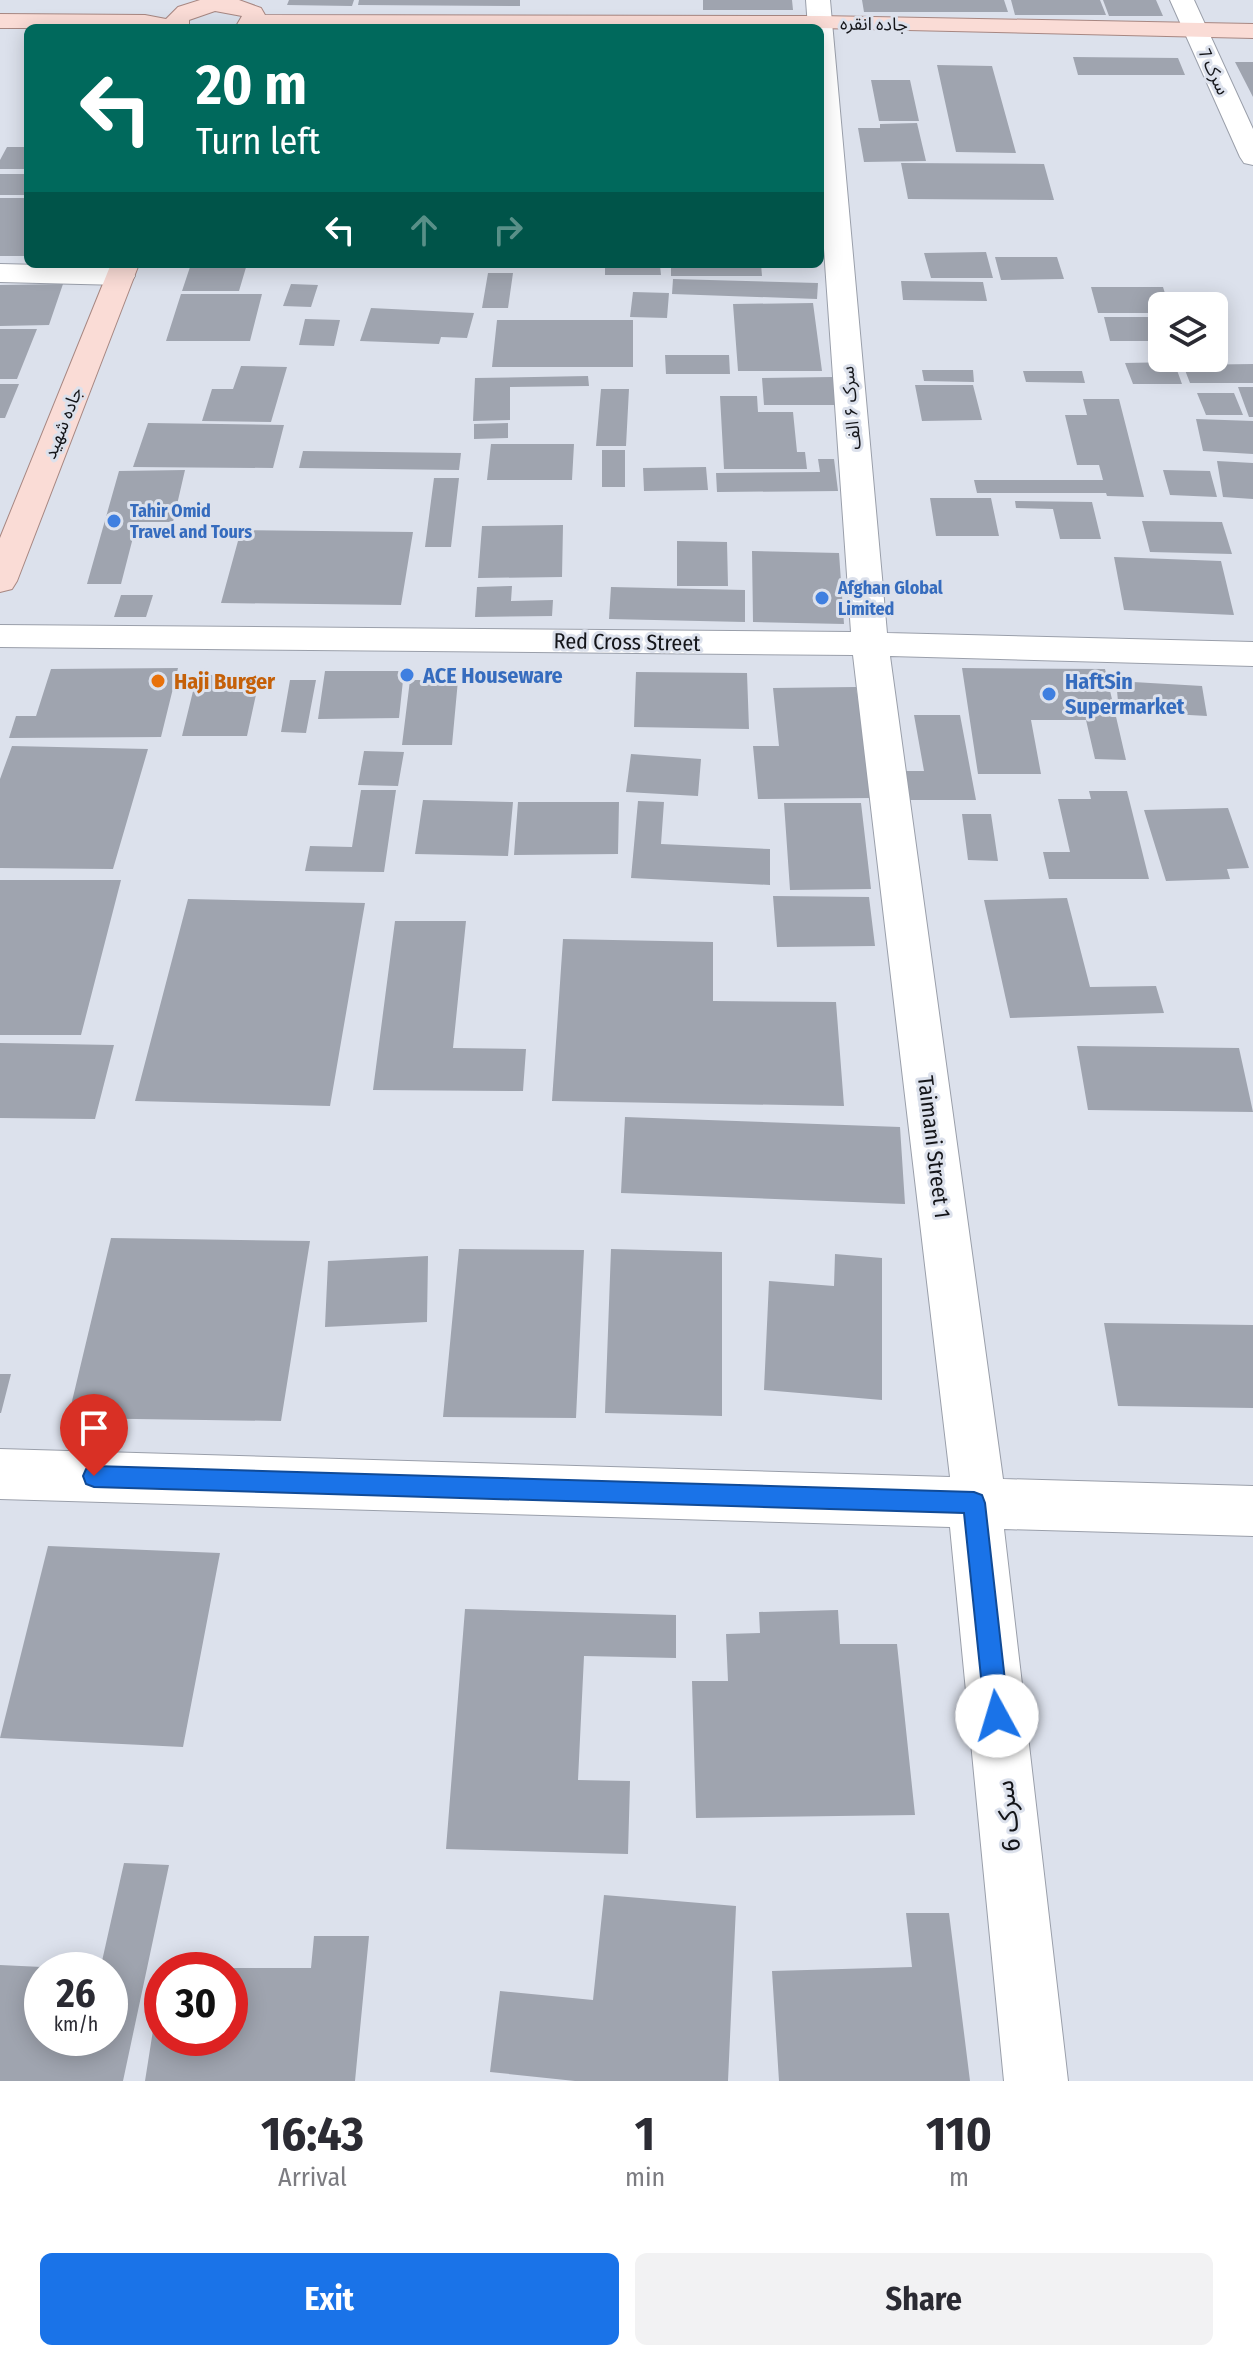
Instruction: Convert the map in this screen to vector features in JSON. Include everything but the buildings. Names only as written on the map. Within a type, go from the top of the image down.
[{"type":"main road","name":"جاده انقره","points":[[177,24],[178,17],[194,8],[218,4],[246,14],[819,12],[1253,31]]},
{"type":"main road","points":[[0,21],[156,24]]},
{"type":"main road","name":"جاده شهید","points":[[0,581],[123,270]]},
{"type":"street","name":"سرک 7","points":[[1182,0],[1253,157]]},
{"type":"street","name":"سرک ۶ الف","points":[[824,74],[870,644],[888,792]]},
{"type":"street","points":[[0,273],[123,270]]},
{"type":"street","name":"Red Cross Street","points":[[0,636],[870,644],[1253,654]]},
{"type":"street","name":"Taimani Street 1","points":[[888,792],[977,1503]]},
{"type":"street","points":[[0,1474],[1253,1511]]},
{"type":"street","name":"سرک 6","points":[[977,1503],[1036,2081]]},
{"type":"place","name":"Tahir Omid Travel and Tours","points":[[114,521]]},
{"type":"place","name":"Afghan Global Limited","points":[[822,598]]},
{"type":"place","name":"ACE Houseware","points":[[407,675]]},
{"type":"place","name":"Haji Burger","points":[[158,681]]},
{"type":"place","name":"HaftSin Supermarket","points":[[1049,694]]},
{"type":"route","points":[[94,1476],[974,1503],[997,1716]]}]
